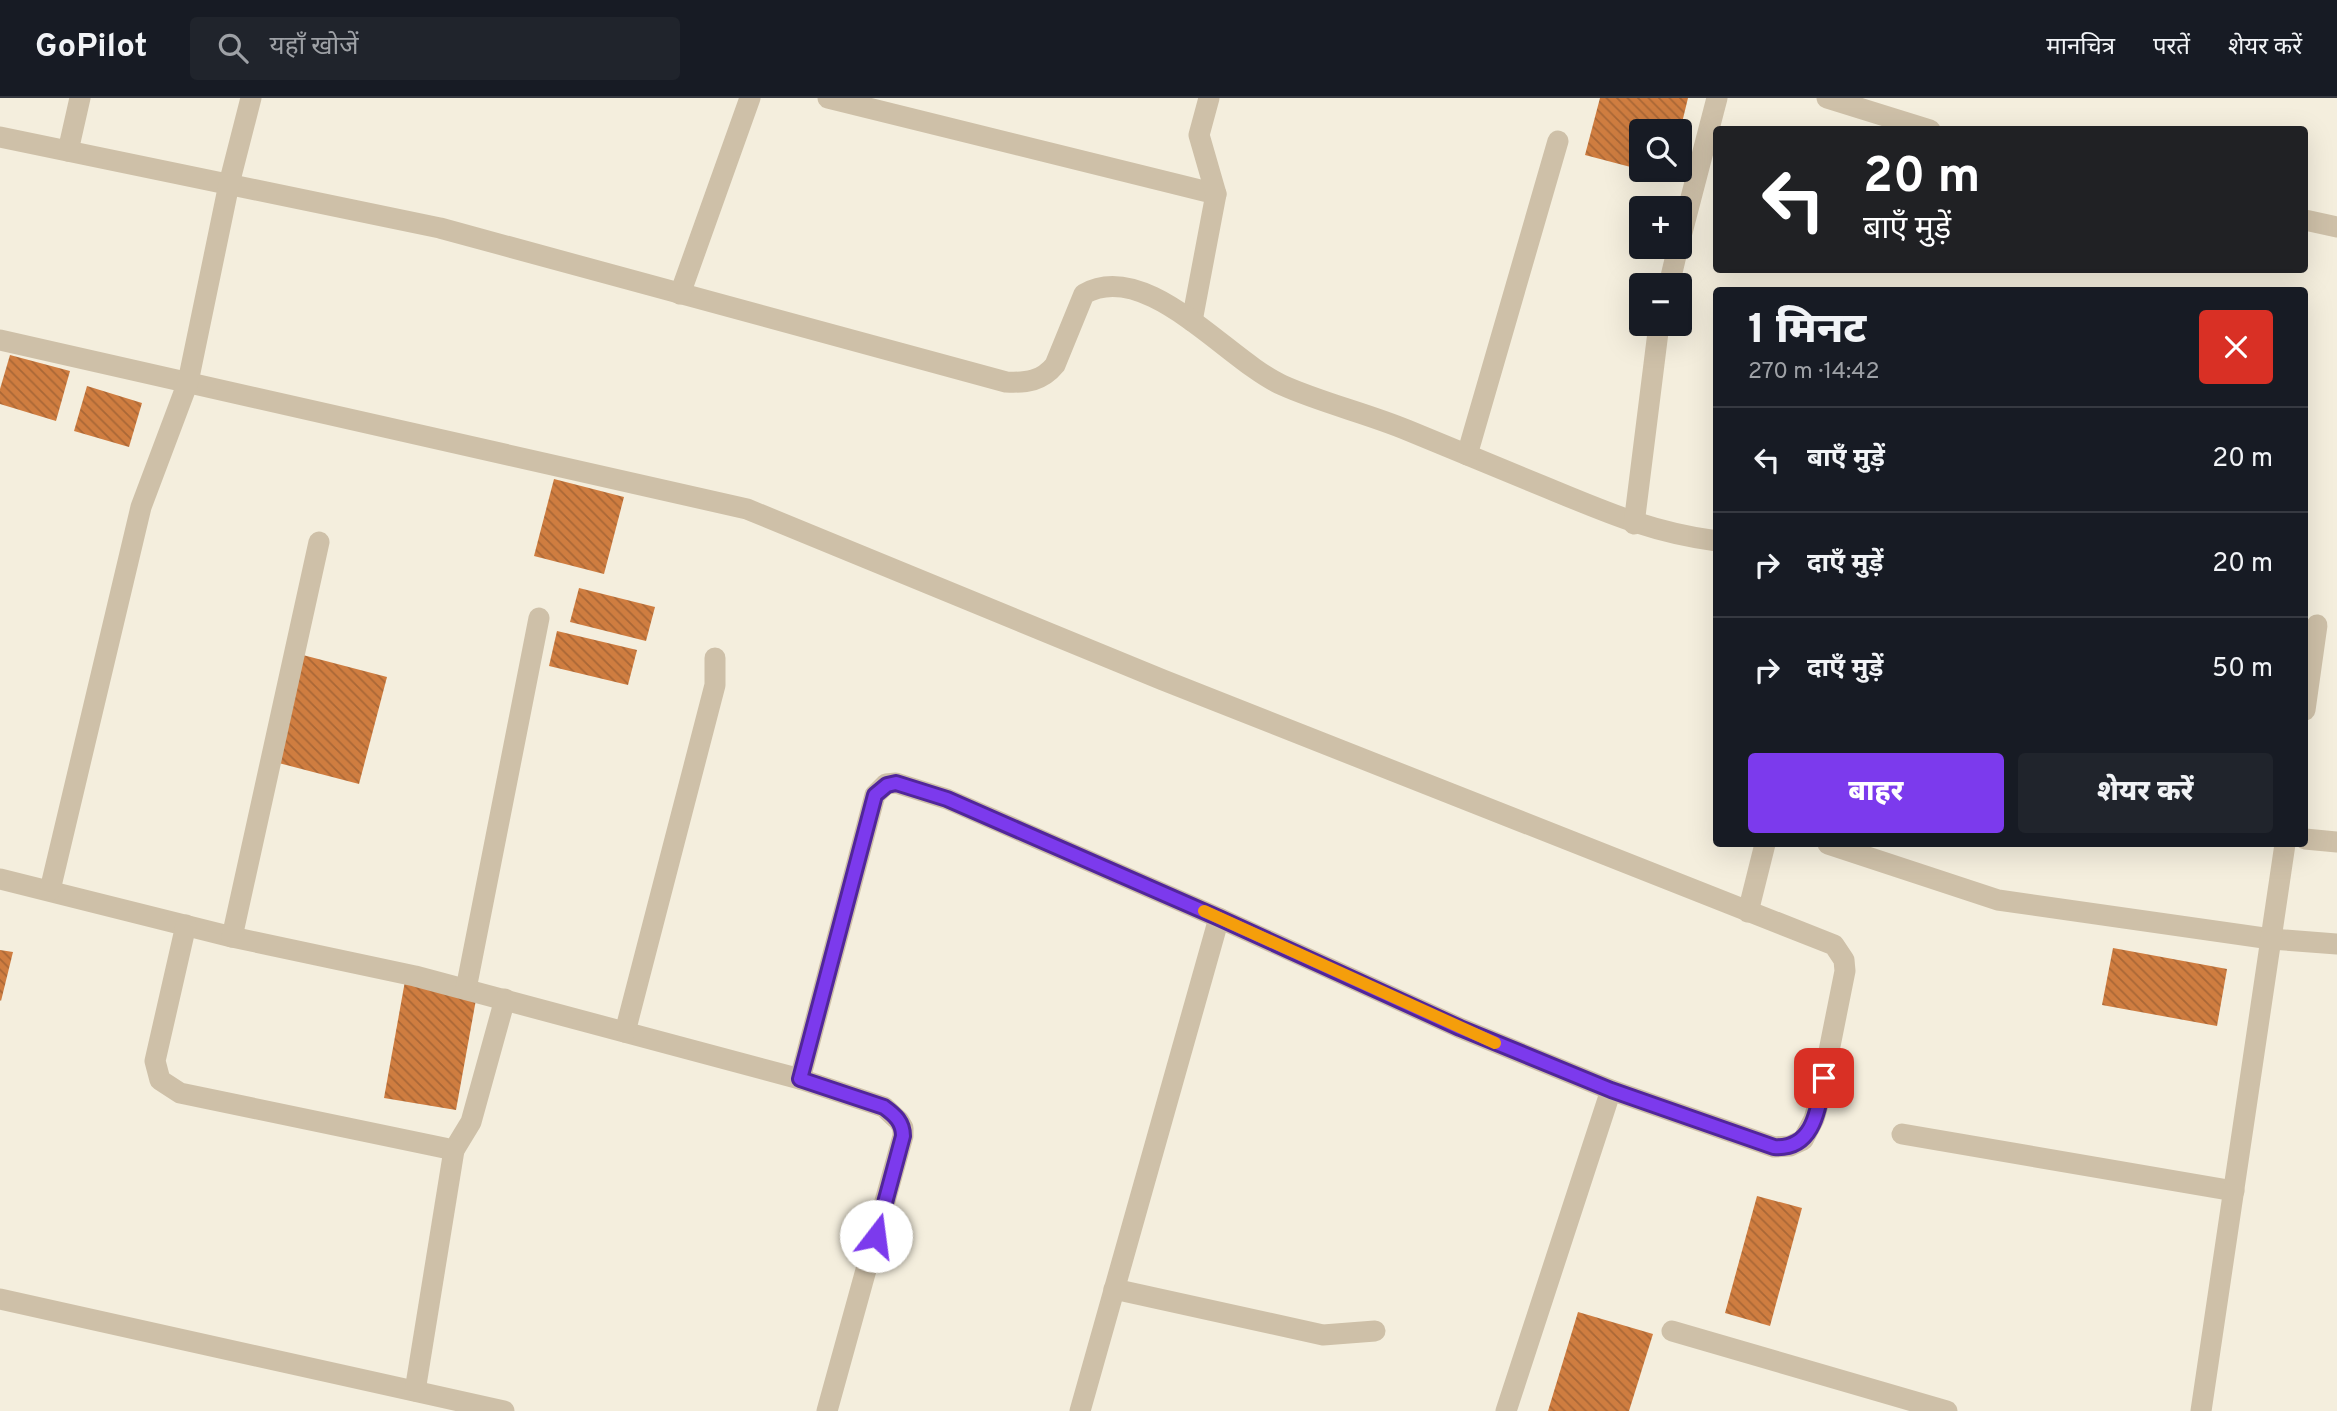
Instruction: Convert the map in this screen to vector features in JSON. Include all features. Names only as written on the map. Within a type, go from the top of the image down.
[{"type":"street","points":[[68,151],[80,98]]},
{"type":"street","points":[[51,890],[141,507],[188,382],[229,184],[251,98]]},
{"type":"street","points":[[680,294],[750,98]]},
{"type":"street","points":[[828,98],[1216,194]]},
{"type":"street","points":[[1192,321],[1216,194],[1199,135],[1209,98]]},
{"type":"street","points":[[1691,196],[1717,98]]},
{"type":"street","points":[[1827,98],[1917,126]]},
{"type":"street","points":[[0,137],[440,229],[1016,383],[1029,382],[1047,375],[1055,365],[1084,294],[1093,289],[1132,289],[1162,302],[1192,321],[1259,373],[1284,386],[1373,416],[1634,524],[1686,537],[1713,540]]},
{"type":"street","points":[[1467,455],[1558,141]]},
{"type":"street","points":[[2308,221],[2337,227]]},
{"type":"street","points":[[1634,524],[1658,336]]},
{"type":"street","points":[[0,340],[747,509],[1163,680],[1834,945],[1844,960],[1845,971],[1814,1119],[1803,1140],[1790,1146],[1774,1147],[1611,1090],[1460,1028],[1219,918],[947,799],[896,783],[887,785],[875,795],[800,1079]]},
{"type":"street","points":[[232,937],[319,542]]},
{"type":"street","points":[[466,989],[539,618]]},
{"type":"street","points":[[2308,693],[2320,625]]},
{"type":"street","points":[[625,1031],[715,685],[715,658]]},
{"type":"street","points":[[2308,839],[2337,842]]},
{"type":"street","points":[[1748,912],[1764,847]]},
{"type":"street","points":[[1837,847],[1998,900],[2271,939],[2337,944]]},
{"type":"street","points":[[2201,1411],[2285,847]]},
{"type":"street","points":[[0,879],[232,937],[505,999],[800,1079],[892,1112],[903,1128],[903,1136],[827,1411]]},
{"type":"street","points":[[1080,1411],[1219,918]]},
{"type":"street","points":[[186,925],[155,1061],[160,1080],[180,1093],[454,1150]]},
{"type":"street","points":[[415,1391],[454,1150],[471,1122],[505,999]]},
{"type":"street","points":[[1506,1411],[1611,1090]]},
{"type":"street","points":[[1902,1134],[2234,1191]]},
{"type":"street","points":[[1114,1289],[1323,1335],[1375,1331]]},
{"type":"street","points":[[0,1299],[504,1411]]},
{"type":"street","points":[[1672,1331],[1947,1411]]},
{"type":"building","points":[[1600,98],[1688,98],[1683,119],[1629,119],[1629,167],[1585,155]]},
{"type":"building","points":[[10,355],[70,371],[56,421],[0,404],[0,389]]},
{"type":"building","points":[[87,386],[142,403],[129,447],[74,431]]},
{"type":"building","points":[[554,479],[624,497],[604,574],[534,556]]},
{"type":"building","points":[[579,588],[655,607],[646,641],[570,622]]},
{"type":"building","points":[[557,631],[637,650],[628,685],[549,666]]},
{"type":"building","points":[[299,654],[387,677],[359,784],[271,761]]},
{"type":"building","points":[[2113,948],[2227,969],[2217,1026],[2102,1005]]},
{"type":"building","points":[[0,950],[13,952],[1,1001],[0,1000]]},
{"type":"building","points":[[405,981],[477,994],[456,1110],[384,1098]]},
{"type":"building","points":[[1757,1196],[1802,1208],[1770,1326],[1725,1313]]},
{"type":"building","points":[[1578,1312],[1653,1334],[1629,1411],[1548,1411]]},
{"type":"slow traffic","points":[[1204,911],[1495,1043]]},
{"type":"route","points":[[876,1236],[903,1136],[900,1121],[884,1107],[800,1079],[875,795],[880,789],[896,783],[947,799],[1219,918],[1460,1028],[1611,1090],[1774,1147],[1790,1146],[1803,1140],[1814,1119],[1824,1078]]}]
